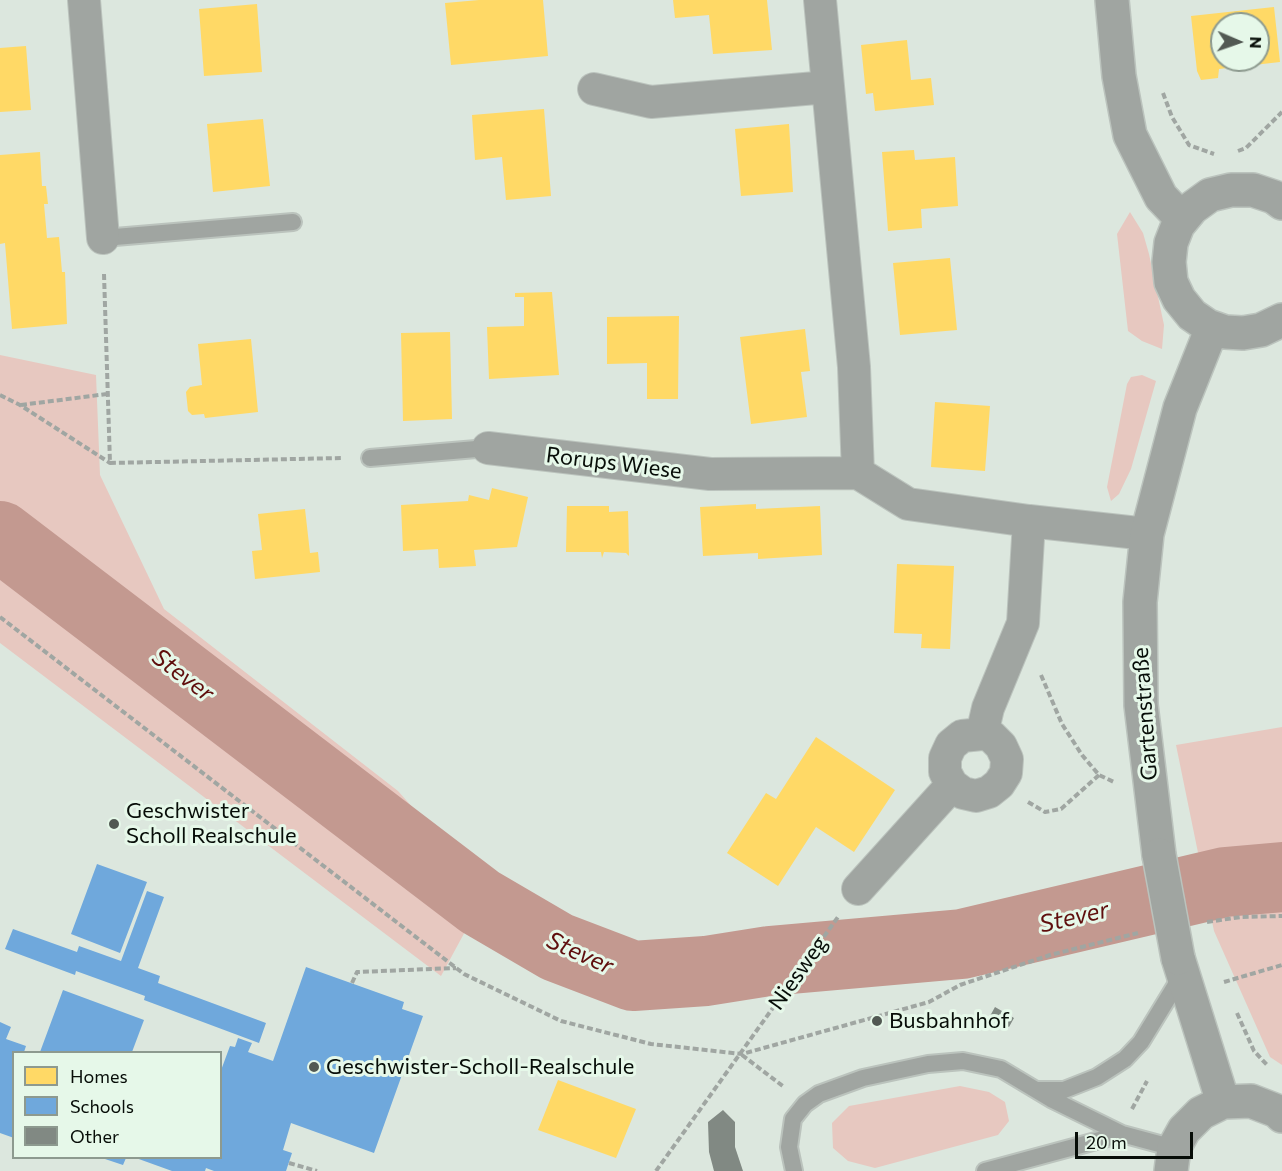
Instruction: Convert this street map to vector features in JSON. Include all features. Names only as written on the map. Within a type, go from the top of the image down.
[{"type":"street","points":[[84,0],[102,238]]},
{"type":"street","points":[[820,0],[854,367],[858,473],[908,504],[1147,534]]},
{"type":"street","points":[[1112,0],[1119,76],[1130,135],[1161,197],[1182,219]]},
{"type":"street","points":[[594,89],[651,102],[828,87]]},
{"type":"street","points":[[1279,196],[1253,190],[1231,190],[1210,195],[1191,208],[1182,219],[1171,243],[1168,262],[1171,282],[1179,300],[1192,315],[1212,328],[1243,333],[1261,330],[1282,320]]},
{"type":"street","name":"Gartenstraße","points":[[1212,328],[1180,408],[1147,534],[1140,602],[1141,705],[1159,855],[1180,966],[1224,1102]]},
{"type":"street","name":"Rorups Wiese","points":[[488,448],[710,474],[858,473]]},
{"type":"street","points":[[982,734],[988,708],[1023,623],[1029,521]]},
{"type":"street","points":[[982,734],[991,736],[1002,746],[1007,759],[1006,773],[999,784],[989,792],[976,796],[963,793],[952,785],[945,772],[945,758],[951,745],[962,736],[982,734]]},
{"type":"street","points":[[858,889],[952,785]]},
{"type":"street","points":[[1173,1160],[1184,1130],[1201,1113],[1224,1102],[1251,1101],[1282,1116]]},
{"type":"lane","points":[[102,238],[293,222]]},
{"type":"lane","name":"Rorups Wiese","points":[[370,458],[488,448]]},
{"type":"lane","points":[[1036,1090],[1064,1090],[1097,1077],[1125,1059],[1141,1042],[1180,966]]},
{"type":"lane","points":[[794,1171],[789,1147],[791,1128],[793,1119],[805,1104],[839,1085],[863,1078],[928,1064],[963,1061],[1001,1069],[1036,1090],[1173,1160]]},
{"type":"lane","points":[[985,1171],[1122,1134]]},
{"type":"path","points":[[1161,88],[1172,117],[1189,145],[1199,151],[1224,156]]},
{"type":"path","points":[[1231,153],[1246,148],[1282,112]]},
{"type":"path","points":[[102,238],[110,463]]},
{"type":"path","points":[[20,405],[107,394]]},
{"type":"path","points":[[0,395],[20,405],[110,463],[370,458]]},
{"type":"path","points":[[0,617],[456,968],[561,1021],[651,1044],[742,1054],[929,1002],[960,985],[1050,955],[1142,932]]},
{"type":"path","points":[[1023,623],[1062,724],[1099,775],[1116,782]]},
{"type":"path","points":[[999,784],[1045,812],[1060,809],[1099,775]]},
{"type":"path","name":"Niesweg","points":[[656,1171],[858,889]]},
{"type":"path","points":[[1197,924],[1240,917],[1282,916]]},
{"type":"path","points":[[1223,980],[1282,965]]},
{"type":"path","points":[[352,983],[357,972],[456,968]]},
{"type":"path","points":[[1246,1035],[1254,1051],[1273,1069]]},
{"type":"path","points":[[742,1054],[805,1104]]},
{"type":"path","points":[[289,1163],[317,1171]]},
{"type":"shaded area","points":[[1130,212],[1143,233],[1149,254],[1164,325],[1162,349],[1142,341],[1128,331],[1117,234]]},
{"type":"shaded area","points":[[0,355],[96,375],[100,475],[164,609],[398,791],[487,891],[441,976],[0,643]]},
{"type":"shaded area","points":[[1142,375],[1156,381],[1131,469],[1119,494],[1111,501],[1107,487],[1127,384],[1131,377]]},
{"type":"shaded area","points":[[1282,727],[1282,1065],[1270,1057],[1214,931],[1176,745]]},
{"type":"shaded area","points":[[960,1086],[989,1092],[1005,1102],[1009,1121],[998,1135],[875,1168],[848,1161],[833,1148],[832,1123],[849,1106]]},
{"type":"building: Homes","points":[[479,0],[543,0],[548,56],[451,65],[445,3]]},
{"type":"building: Homes","points":[[673,0],[767,0],[772,50],[713,54],[709,15],[675,18]]},
{"type":"building: Homes","points":[[257,4],[262,72],[204,76],[199,9]]},
{"type":"building: Homes","points":[[1274,7],[1280,62],[1270,63],[1270,12],[1228,12]]},
{"type":"building: Homes","points":[[1210,14],[1210,72],[1219,72],[1218,78],[1201,80],[1197,71],[1191,16]]},
{"type":"building: Homes","points":[[907,40],[911,80],[931,78],[934,105],[875,111],[873,93],[866,94],[861,45]]},
{"type":"building: Homes","points":[[26,46],[31,110],[0,112],[0,48]]},
{"type":"building: Homes","points":[[544,109],[551,196],[506,200],[502,157],[475,160],[472,115]]},
{"type":"building: Homes","points":[[263,119],[270,186],[213,192],[207,124]]},
{"type":"building: Homes","points":[[789,124],[793,192],[741,196],[735,129]]},
{"type":"building: Homes","points":[[914,150],[915,160],[955,157],[958,206],[921,209],[922,228],[888,231],[882,152]]},
{"type":"building: Homes","points":[[40,152],[42,186],[46,186],[48,204],[44,204],[47,238],[59,237],[62,272],[65,272],[67,324],[12,329],[5,243],[0,244],[0,155]]},
{"type":"building: Homes","points":[[950,258],[957,330],[900,335],[893,263]]},
{"type":"building: Homes","points":[[552,292],[559,375],[489,379],[487,327],[524,326],[524,297],[515,297],[515,293]]},
{"type":"building: Homes","points":[[679,316],[678,399],[647,399],[647,363],[607,364],[607,317]]},
{"type":"building: Homes","points":[[805,329],[810,371],[801,372],[807,417],[751,424],[740,337]]},
{"type":"building: Homes","points":[[450,332],[452,419],[403,421],[401,333]]},
{"type":"building: Homes","points":[[251,339],[258,412],[205,418],[204,414],[192,415],[188,411],[186,392],[190,387],[202,385],[198,344]]},
{"type":"building: Homes","points":[[935,402],[990,406],[985,471],[931,467]]},
{"type":"building: Homes","points":[[492,488],[528,497],[517,547],[474,550],[476,566],[439,568],[438,549],[403,551],[401,505],[468,501],[469,495],[489,500]]},
{"type":"building: Homes","points":[[756,504],[756,509],[820,506],[822,555],[758,559],[758,553],[703,556],[700,507]]},
{"type":"building: Homes","points":[[567,506],[609,506],[609,512],[628,511],[629,556],[626,553],[604,552],[602,558],[601,552],[566,552]]},
{"type":"building: Homes","points":[[305,509],[310,553],[318,552],[320,572],[255,579],[252,551],[262,550],[258,514]]},
{"type":"building: Homes","points":[[897,564],[954,566],[950,649],[921,648],[922,634],[894,633]]},
{"type":"building: Homes","points":[[816,737],[895,790],[854,852],[816,827],[778,886],[727,853],[766,793],[776,799]]},
{"type":"building: Homes","points":[[558,1080],[636,1109],[616,1158],[538,1130]]},
{"type":"building: Schools","points":[[97,864],[147,882],[120,953],[71,934]]},
{"type":"building: Schools","points":[[147,891],[164,897],[138,968],[160,976],[158,983],[266,1023],[259,1043],[144,1000],[145,996],[76,971],[75,975],[5,949],[13,929],[77,952],[79,946],[121,961]]},
{"type":"building: Schools","name":"Geschwister-Scholl-Realschule","points":[[306,967],[404,1002],[402,1009],[423,1016],[374,1153],[291,1123],[283,1150],[292,1153],[286,1171],[214,1171],[206,1168],[205,1171],[172,1171],[139,1159],[222,1159],[222,1068],[230,1046],[235,1047],[238,1038],[252,1043],[248,1052],[273,1061]]},
{"type":"building: Schools","points":[[63,990],[144,1020],[132,1051],[40,1051]]},
{"type":"building: Schools","points":[[0,1022],[11,1027],[6,1039],[26,1046],[24,1051],[12,1051],[12,1137],[0,1133]]},
{"type":"building: Schools","points":[[105,1159],[126,1159],[123,1165]]},
{"type":"building: Other","points":[[995,1007],[1014,1018],[1009,1027],[990,1016]]},
{"type":"building: Other","points":[[723,1110],[735,1122],[735,1147],[743,1171],[714,1171],[709,1152],[708,1122]]},
{"type":"waterway","name":"Stever","points":[[0,536],[480,902],[557,947],[633,976],[706,971],[769,961],[962,944],[1225,882],[1282,877]]},
{"type":"place","name":"Geschwister Scholl Realschule","points":[[114,824]]},
{"type":"place","name":"Busbahnhof","points":[[877,1021]]},
{"type":"place","name":"Geschwister-Scholl-Realschule","points":[[314,1067]]}]
